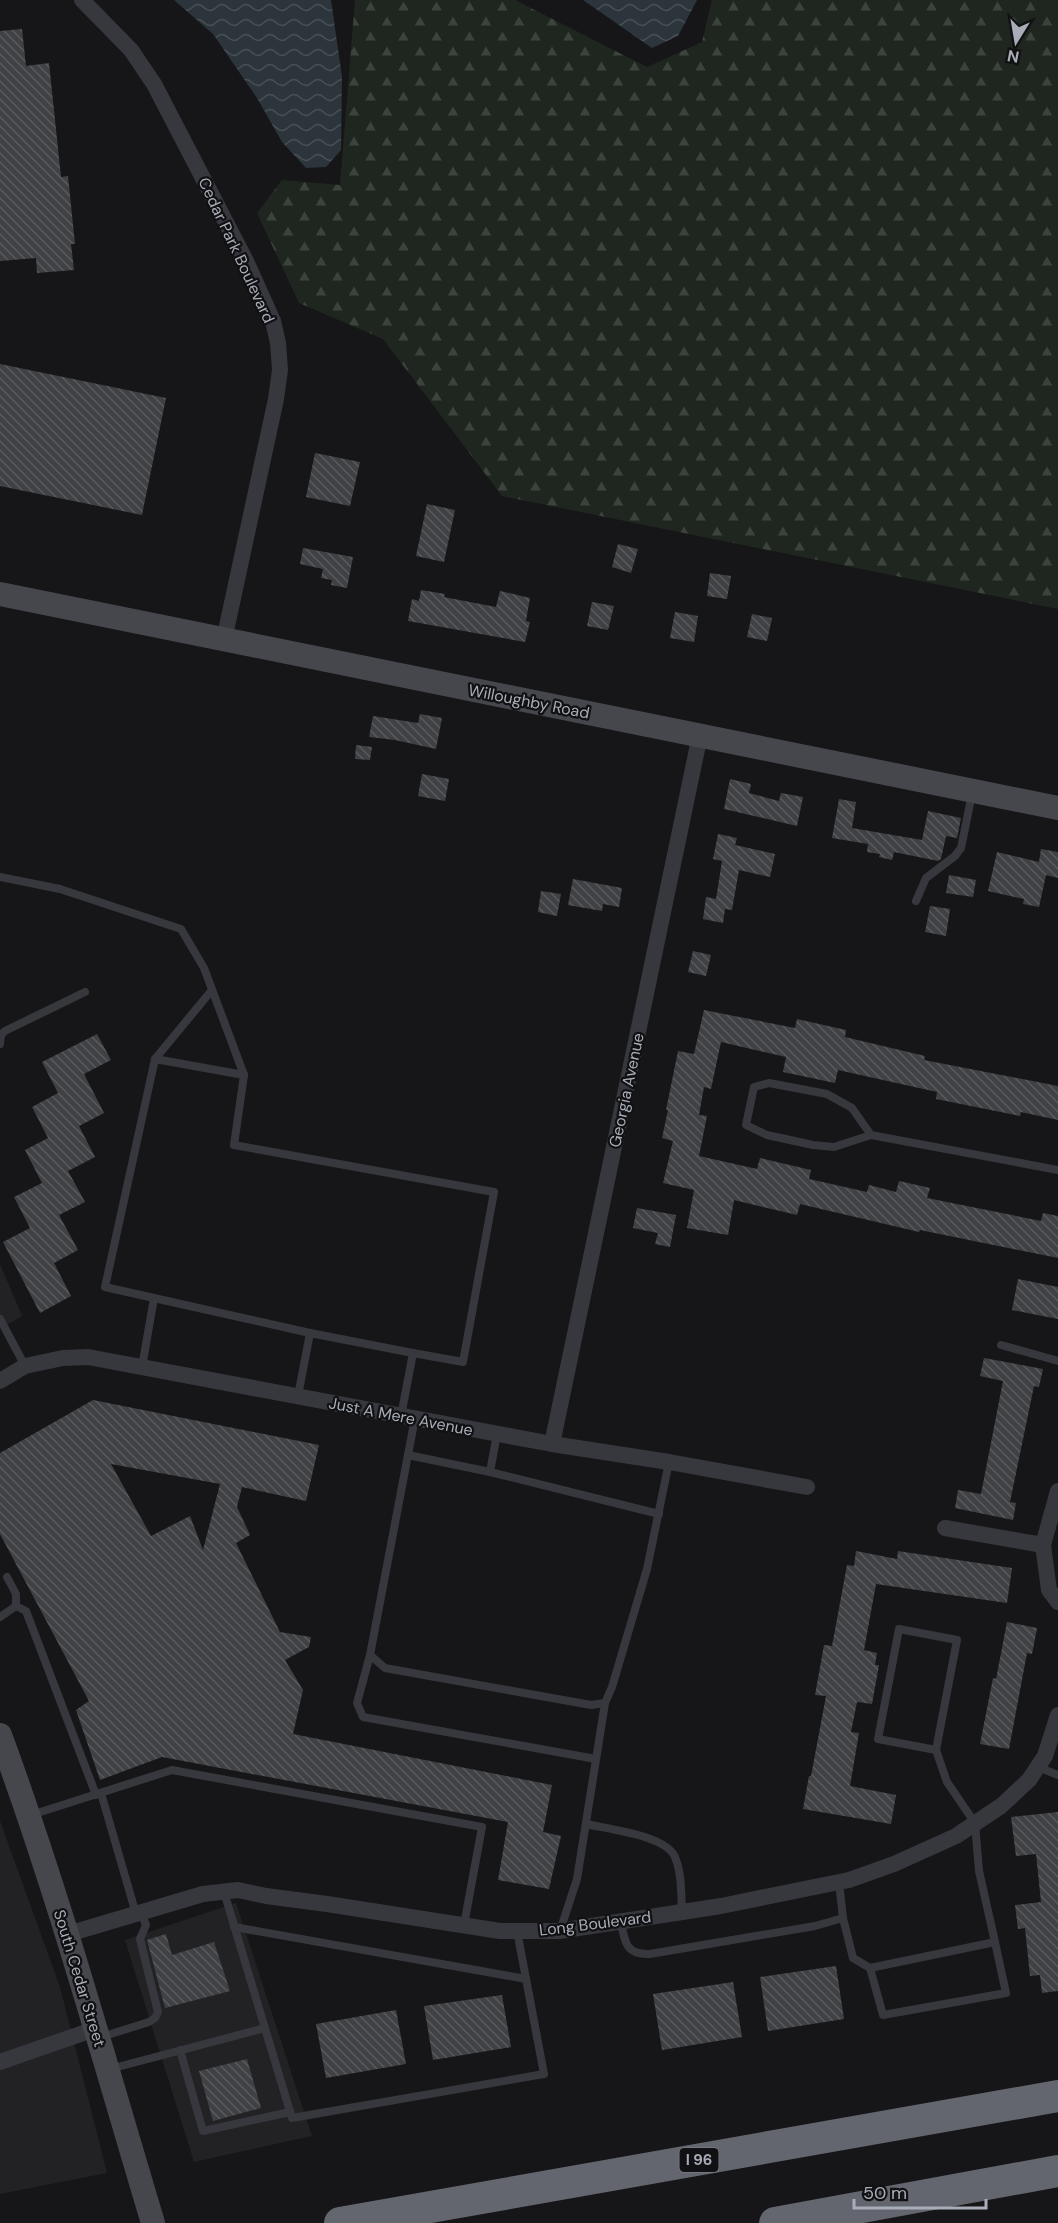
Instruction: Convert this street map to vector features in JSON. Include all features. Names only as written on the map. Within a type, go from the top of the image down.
[{"type":"highway","name":"I 96","points":[[340,2223],[1058,2096]]},
{"type":"highway","points":[[775,2223],[1058,2171]]},
{"type":"street","name":"Cedar Park Boulevard","points":[[82,0],[131,50],[154,84],[246,261],[273,321],[278,343],[280,370],[276,399],[224,640]]},
{"type":"street","name":"Willoughby Road","points":[[0,594],[1058,808]]},
{"type":"street","name":"Georgia Avenue","points":[[552,1444],[700,735]]},
{"type":"street","name":"Just A Mere Avenue","points":[[0,1382],[25,1366],[63,1358],[88,1357],[552,1444],[807,1487]]},
{"type":"street","points":[[1058,1491],[1043,1545],[1049,1590],[1058,1602]]},
{"type":"street","points":[[945,1528],[1043,1545]]},
{"type":"street","name":"Long Boulevard","points":[[68,1934],[203,1894],[238,1890],[500,1931],[559,1931],[721,1906],[839,1882],[894,1864],[956,1836],[1001,1806],[1029,1780],[1045,1756],[1058,1715]]},
{"type":"street","name":"South Cedar Street","points":[[0,1737],[29,1815],[68,1934],[153,2223]]},
{"type":"street","points":[[0,2062],[96,2033]]},
{"type":"lane","points":[[916,901],[926,878],[955,856],[961,848],[973,791]]},
{"type":"lane","points":[[0,877],[60,889],[182,929],[204,968],[244,1076],[234,1145],[494,1192],[463,1362],[310,1333],[105,1287],[155,1059],[212,990]]},
{"type":"lane","points":[[0,1044],[5,1031],[85,992]]},
{"type":"lane","points":[[155,1059],[244,1076]]},
{"type":"lane","points":[[871,1135],[852,1108],[827,1094],[769,1083],[754,1087],[746,1125],[767,1136],[834,1148],[871,1135],[1058,1170]]},
{"type":"lane","points":[[142,1367],[154,1298]]},
{"type":"lane","points":[[0,1319],[25,1366]]},
{"type":"lane","points":[[298,1396],[310,1333]]},
{"type":"lane","points":[[1001,1345],[1058,1361]]},
{"type":"lane","points":[[413,1353],[408,1417],[408,1455],[370,1655],[357,1703],[363,1717],[596,1759]]},
{"type":"lane","points":[[490,1472],[497,1434]]},
{"type":"lane","points":[[408,1455],[490,1472],[659,1514]]},
{"type":"lane","points":[[559,1931],[577,1879],[605,1703],[612,1688],[647,1569],[669,1462]]},
{"type":"lane","points":[[7,1577],[16,1594],[16,1606]]},
{"type":"lane","points":[[0,1617],[16,1606]]},
{"type":"lane","points":[[16,1606],[26,1611],[99,1794],[139,1914],[146,1925],[140,1939],[158,2012],[149,2022],[96,2033]]},
{"type":"lane","points":[[870,1968],[883,2015],[1006,1994],[979,1871],[975,1823],[947,1782],[936,1750],[957,1640],[899,1629],[878,1739],[936,1750]]},
{"type":"lane","points":[[370,1655],[386,1668],[591,1705],[605,1703]]},
{"type":"lane","points":[[1038,1767],[1058,1775]]},
{"type":"lane","points":[[29,1815],[172,1770],[482,1827],[464,1925]]},
{"type":"lane","points":[[586,1824],[654,1839],[674,1854],[680,1875],[682,1912]]},
{"type":"lane","points":[[839,1882],[843,1918],[853,1958],[870,1968],[995,1942]]},
{"type":"lane","points":[[224,1892],[292,2118],[544,2074],[517,1931]]},
{"type":"lane","points":[[621,1922],[623,1935],[630,1950],[636,1955],[815,1926],[843,1918]]},
{"type":"lane","points":[[234,1927],[526,1979]]},
{"type":"lane","points":[[107,2070],[265,2028]]},
{"type":"lane","points":[[180,2049],[203,2131],[290,2112]]},
{"type":"shaded area","points":[[0,1264],[22,1316],[0,1329]]},
{"type":"shaded area","points":[[0,1821],[60,1987],[107,2173],[0,2194]]},
{"type":"shaded area","points":[[236,1903],[312,2136],[194,2162],[125,1940]]},
{"type":"green space","points":[[355,0],[515,0],[647,67],[702,42],[712,0],[1058,0],[1058,609],[502,496],[383,339],[299,303],[257,213],[282,180],[340,185]]},
{"type":"water","points":[[174,0],[331,0],[342,77],[341,150],[326,167],[306,168],[282,142],[257,98],[213,34]]},
{"type":"water","points":[[583,0],[697,0],[678,36],[652,48]]},
{"type":"building","points":[[22,29],[26,66],[49,63],[61,177],[68,176],[75,244],[71,244],[74,270],[37,273],[36,258],[0,261],[0,31]]},
{"type":"building","points":[[0,364],[166,398],[142,515],[0,486]]},
{"type":"building","points":[[315,453],[360,462],[350,506],[306,497]]},
{"type":"building","points":[[427,504],[455,510],[444,562],[416,556]]},
{"type":"building","points":[[618,544],[638,549],[631,573],[612,567]]},
{"type":"building","points":[[303,548],[353,557],[347,588],[331,585],[332,580],[321,578],[323,569],[300,564]]},
{"type":"building","points":[[710,573],[731,576],[727,599],[707,596]]},
{"type":"building","points":[[421,590],[496,607],[500,591],[530,598],[526,621],[530,622],[525,642],[408,621],[412,599],[419,601]]},
{"type":"building","points":[[592,602],[614,606],[608,630],[587,626]]},
{"type":"building","points":[[675,612],[698,616],[694,642],[670,638]]},
{"type":"building","points":[[752,614],[772,618],[767,641],[747,637]]},
{"type":"building","points":[[420,714],[442,718],[436,749],[369,737],[373,716],[418,723]]},
{"type":"building","points":[[356,745],[372,747],[370,760],[355,759]]},
{"type":"building","points":[[422,774],[449,779],[445,801],[418,796]]},
{"type":"building","points":[[730,779],[751,784],[749,793],[779,801],[781,793],[803,797],[797,826],[724,809]]},
{"type":"building","points":[[839,799],[856,802],[852,828],[922,840],[928,811],[961,818],[957,838],[946,836],[941,859],[938,861],[894,852],[892,860],[879,857],[880,854],[867,852],[868,844],[832,838]]},
{"type":"building","points":[[718,834],[737,838],[735,845],[775,854],[770,877],[739,870],[732,910],[725,909],[723,923],[703,919],[706,897],[716,899],[722,861],[713,859]]},
{"type":"building","points":[[1041,849],[1058,852],[1058,878],[1046,875],[1039,907],[1023,904],[1024,899],[988,891],[997,852],[1039,862]]},
{"type":"building","points":[[949,875],[976,880],[973,897],[946,893]]},
{"type":"building","points":[[573,879],[622,888],[619,907],[603,904],[602,911],[568,905]]},
{"type":"building","points":[[541,891],[561,894],[557,916],[538,912]]},
{"type":"building","points":[[930,906],[950,909],[946,936],[925,932]]},
{"type":"building","points":[[693,951],[711,955],[706,976],[688,972]]},
{"type":"building","points":[[704,1010],[795,1028],[797,1019],[846,1030],[845,1037],[925,1056],[924,1060],[1058,1086],[1058,1120],[1021,1112],[1020,1116],[936,1099],[937,1092],[838,1070],[835,1083],[783,1072],[786,1057],[721,1042],[711,1089],[704,1087],[699,1115],[707,1116],[699,1156],[757,1169],[760,1158],[811,1170],[809,1179],[867,1192],[869,1185],[896,1192],[899,1181],[930,1188],[927,1198],[1041,1221],[1043,1213],[1058,1216],[1058,1258],[920,1230],[919,1232],[800,1204],[797,1215],[734,1200],[728,1235],[687,1228],[694,1190],[663,1183],[673,1141],[662,1138],[678,1051],[694,1054]]},
{"type":"building","points":[[97,1034],[111,1060],[84,1074],[104,1113],[79,1126],[95,1157],[68,1171],[85,1202],[59,1215],[78,1250],[54,1263],[71,1296],[40,1313],[3,1242],[30,1228],[14,1197],[42,1183],[25,1150],[48,1138],[32,1107],[58,1093],[42,1062]]},
{"type":"building","points":[[637,1208],[676,1215],[670,1247],[655,1244],[658,1233],[633,1228]]},
{"type":"building","points":[[1018,1279],[1058,1287],[1058,1319],[1012,1310]]},
{"type":"building","points":[[984,1358],[1043,1369],[1039,1387],[1034,1386],[1010,1502],[1016,1503],[1013,1520],[955,1508],[958,1490],[981,1494],[1003,1381],[980,1376]]},
{"type":"building","points":[[93,1400],[319,1445],[306,1501],[242,1487],[237,1507],[250,1535],[236,1543],[280,1632],[311,1637],[309,1647],[285,1660],[303,1690],[293,1734],[552,1785],[543,1832],[561,1836],[549,1889],[498,1880],[508,1822],[162,1757],[100,1780],[76,1710],[89,1701],[0,1534],[0,1453]],"holes":[[[111,1464],[220,1484],[203,1550],[190,1516],[151,1536]]]},
{"type":"building","points":[[856,1551],[897,1559],[898,1551],[1012,1568],[1007,1603],[876,1584],[864,1650],[877,1653],[875,1665],[879,1665],[872,1704],[857,1702],[851,1732],[859,1733],[850,1786],[896,1795],[891,1824],[803,1809],[826,1696],[815,1695],[824,1645],[832,1646],[847,1565],[854,1566]]},
{"type":"building","points":[[1007,1622],[1037,1628],[1032,1654],[1027,1653],[1009,1749],[980,1744]]},
{"type":"building","points":[[1058,1812],[1058,1991],[1042,1993],[1040,1975],[1030,1976],[1025,1928],[1018,1929],[1015,1905],[1041,1902],[1036,1854],[1016,1856],[1011,1817]]},
{"type":"building","points":[[166,1934],[172,1955],[214,1942],[230,1991],[165,2008],[147,1940]]},
{"type":"building","points":[[836,1966],[844,2019],[768,2031],[760,1977]]},
{"type":"building","points":[[733,1982],[742,2037],[662,2050],[653,1994]]},
{"type":"building","points":[[502,1995],[511,2047],[433,2060],[424,2006]]},
{"type":"building","points":[[396,2010],[406,2064],[326,2078],[316,2024]]},
{"type":"building","points":[[247,2059],[261,2108],[213,2121],[199,2071]]}]
